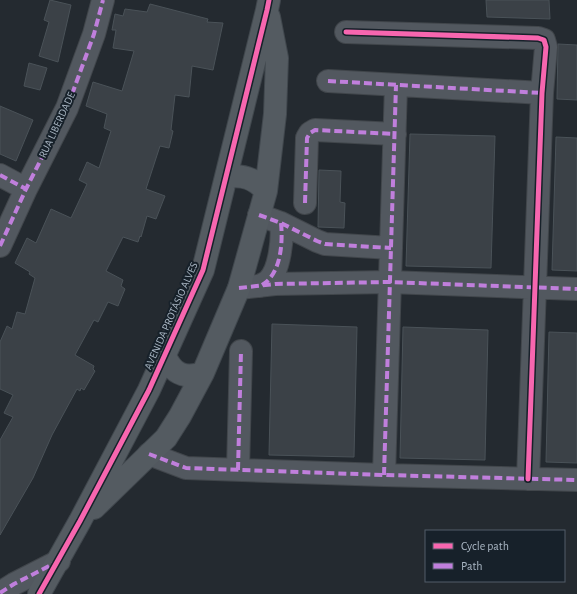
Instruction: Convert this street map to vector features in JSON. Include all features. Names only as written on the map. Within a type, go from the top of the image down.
[{"type":"main road","name":"AVENIDA PROTÁSIO ALVES","points":[[39,594],[59,561],[149,390],[203,270],[268,5]]},
{"type":"main road","name":"AVENIDA PROTÁSIO ALVES","points":[[80,522],[166,438],[180,416],[250,287],[259,215],[266,191],[275,114],[277,58],[268,5]]},
{"type":"main road","points":[[227,177],[235,176],[250,178],[266,191]]},
{"type":"main road","points":[[165,356],[168,364],[184,376],[194,376],[203,373]]},
{"type":"street","name":"RUA LIBERDADE","points":[[0,246],[26,189],[68,108],[94,34],[103,0]]},
{"type":"street","points":[[346,32],[538,38],[544,40],[546,47],[542,93],[528,479]]},
{"type":"street","points":[[328,81],[542,93]]},
{"type":"street","points":[[384,475],[396,85]]},
{"type":"street","points":[[305,203],[307,138],[310,133],[315,130],[395,134]]},
{"type":"street","points":[[0,175],[26,189]]},
{"type":"street","points":[[259,215],[281,223],[325,244],[391,248]]},
{"type":"street","points":[[250,287],[269,281],[275,269],[281,245],[281,223]]},
{"type":"street","points":[[250,287],[389,282],[577,289]]},
{"type":"street","points":[[238,470],[241,351]]},
{"type":"street","points":[[149,454],[186,468],[577,480]]},
{"type":"street","points":[[0,593],[14,584],[59,561]]},
{"type":"building","points":[[50,0],[71,5],[58,62],[39,56],[49,22],[44,20]]},
{"type":"building","points":[[486,0],[549,0],[550,19],[487,17]]},
{"type":"building","points":[[150,4],[208,19],[207,22],[223,23],[213,70],[192,66],[189,97],[175,95],[171,130],[173,131],[169,148],[160,146],[146,189],[165,196],[156,219],[147,216],[138,242],[123,237],[106,271],[123,280],[121,286],[125,289],[118,306],[108,302],[98,322],[94,320],[75,355],[94,366],[93,369],[95,371],[84,390],[81,388],[80,391],[77,389],[52,435],[33,478],[0,535],[0,440],[13,417],[4,413],[13,395],[0,389],[0,342],[7,326],[12,329],[17,312],[25,314],[35,278],[29,274],[30,272],[15,263],[27,238],[36,243],[51,209],[71,218],[87,184],[79,180],[87,162],[99,168],[111,131],[104,128],[107,114],[86,106],[93,82],[122,91],[134,51],[113,48],[116,30],[112,30],[115,14],[123,16],[125,9],[147,12]]},
{"type":"building","points":[[558,44],[577,45],[577,100],[557,99]]},
{"type":"building","points":[[29,63],[47,68],[40,90],[24,86]]},
{"type":"building","points":[[0,106],[33,120],[16,161],[0,154]]},
{"type":"building","points":[[410,134],[495,136],[491,268],[406,266]]},
{"type":"building","points":[[556,137],[577,138],[577,271],[552,270]]},
{"type":"building","points":[[319,170],[341,171],[340,202],[345,203],[344,228],[318,227]]},
{"type":"building","points":[[272,324],[357,327],[354,457],[269,455]]},
{"type":"building","points":[[403,327],[488,330],[485,460],[400,458]]},
{"type":"building","points":[[549,332],[577,333],[577,463],[546,462]]},
{"type":"marked path","points":[[0,246],[26,189],[67,108],[94,34],[103,0]]},
{"type":"marked path","points":[[328,81],[542,93]]},
{"type":"marked path","points":[[384,475],[396,85]]},
{"type":"marked path","points":[[305,203],[307,138],[310,133],[315,130],[395,134]]},
{"type":"marked path","points":[[0,175],[26,189]]},
{"type":"marked path","points":[[259,215],[281,223],[325,244],[391,248]]},
{"type":"marked path","points":[[262,285],[268,280],[277,266],[282,240],[281,223]]},
{"type":"marked path","points":[[239,288],[275,284],[389,282],[577,289]]},
{"type":"marked path","points":[[238,470],[241,351]]},
{"type":"marked path","points":[[149,454],[186,468],[577,480]]},
{"type":"marked path","points":[[0,593],[55,563]]},
{"type":"cycle path","points":[[39,594],[80,521],[149,390],[203,270],[269,0]]},
{"type":"cycle path","points":[[346,32],[538,38],[544,40],[546,47],[542,93],[528,479]]}]
